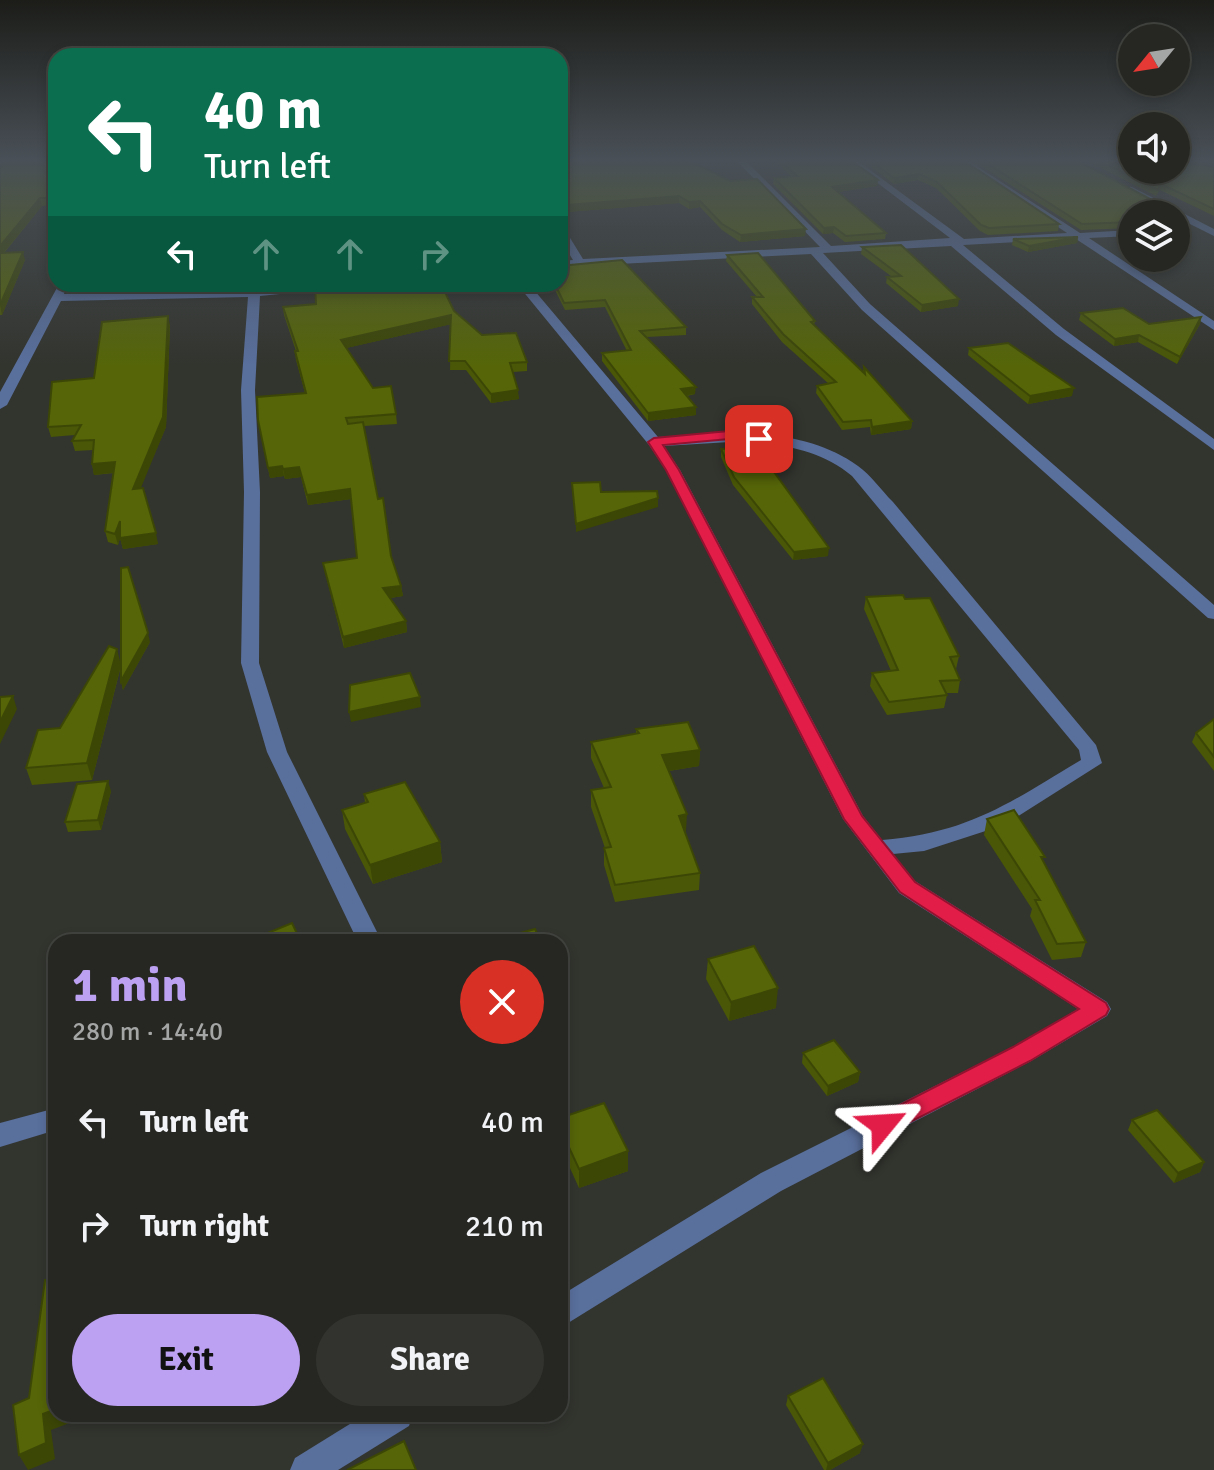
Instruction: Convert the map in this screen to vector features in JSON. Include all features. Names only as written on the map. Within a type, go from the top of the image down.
[{"type":"street","points":[[801,228],[866,307],[1214,614]]},
{"type":"street","points":[[938,228],[1060,332],[1214,446]]},
{"type":"street","points":[[1064,228],[1214,326]]},
{"type":"street","points":[[1190,230],[1211,230]]},
{"type":"street","points":[[568,264],[1118,234]]},
{"type":"street","points":[[568,243],[580,263]]},
{"type":"street","points":[[0,405],[61,292]]},
{"type":"street","points":[[58,298],[265,292]]},
{"type":"street","points":[[530,292],[654,442],[673,470],[854,819],[875,848],[907,887],[1098,1009],[1022,1054],[771,1182],[568,1308]]},
{"type":"street","points":[[254,293],[248,390],[252,492],[250,663],[277,752],[366,934]]},
{"type":"street","points":[[654,442],[729,435],[759,439],[818,451],[854,470],[907,528],[1089,749],[1092,763],[996,820],[924,844],[875,848]]},
{"type":"street","points":[[0,1135],[48,1121]]},
{"type":"street","points":[[307,1470],[384,1422]]},
{"type":"building","points":[[0,228],[15,228],[0,246]]},
{"type":"building","points":[[728,228],[806,229],[741,235]]},
{"type":"building","points":[[835,228],[880,228],[886,233],[846,236]]},
{"type":"building","points":[[1078,237],[1029,246],[1013,239]]},
{"type":"building","points":[[901,245],[959,299],[922,305],[887,277],[901,276],[862,247]]},
{"type":"building","points":[[23,252],[0,305],[0,253]]},
{"type":"building","points":[[758,253],[815,321],[811,322],[865,374],[864,367],[912,421],[872,427],[871,420],[843,422],[817,386],[836,382],[783,334],[752,297],[763,297],[727,255]]},
{"type":"building","points":[[622,260],[686,327],[640,331],[696,387],[681,389],[696,407],[648,413],[602,353],[631,350],[605,300],[564,303],[559,292],[568,292],[568,265]]},
{"type":"building","points":[[315,292],[445,292],[454,311],[482,335],[516,333],[527,362],[510,363],[518,390],[491,394],[465,361],[449,361],[451,315],[341,340],[373,388],[391,386],[396,414],[346,418],[348,424],[363,422],[378,499],[383,498],[391,556],[401,586],[383,588],[406,621],[343,637],[323,563],[357,558],[350,489],[307,495],[299,467],[268,468],[258,420],[257,397],[306,393],[295,351],[298,351],[283,307],[316,304]]},
{"type":"building","points":[[1123,308],[1149,324],[1201,317],[1180,357],[1139,335],[1115,339],[1081,313]]},
{"type":"building","points":[[168,316],[163,417],[133,489],[143,488],[156,533],[120,538],[120,521],[115,534],[105,531],[115,462],[92,464],[94,440],[72,441],[81,425],[48,427],[52,382],[94,378],[102,322]]},
{"type":"building","points":[[1008,343],[1074,388],[1030,396],[969,348]]},
{"type":"building","points":[[756,447],[829,548],[794,552],[734,477],[721,449]]},
{"type":"building","points":[[600,482],[601,492],[657,491],[658,498],[576,524],[572,483]]},
{"type":"building","points":[[128,567],[148,633],[121,681],[121,568]]},
{"type":"building","points":[[903,595],[905,599],[930,598],[959,656],[950,657],[960,680],[940,681],[947,695],[889,702],[872,673],[898,670],[866,597]]},
{"type":"building","points":[[109,646],[117,649],[87,763],[26,768],[38,730],[60,728]]},
{"type":"building","points":[[410,673],[420,697],[349,712],[350,685]]},
{"type":"building","points":[[13,696],[0,722],[0,697]]},
{"type":"building","points":[[1214,719],[1214,757],[1196,733]]},
{"type":"building","points":[[688,722],[700,750],[662,755],[687,814],[679,816],[700,873],[615,885],[604,848],[611,847],[591,790],[611,787],[591,742],[639,733],[636,729]]},
{"type":"building","points":[[108,781],[98,820],[65,822],[77,784]]},
{"type":"building","points":[[405,782],[440,842],[370,865],[342,810],[368,802],[364,794]]},
{"type":"building","points":[[1014,810],[1045,857],[1041,857],[1086,942],[1057,944],[1035,900],[1040,900],[987,819]]},
{"type":"building","points":[[292,923],[297,934],[265,934]]},
{"type":"building","points":[[535,929],[537,934],[516,934]]},
{"type":"building","points":[[754,946],[778,988],[731,1002],[708,959]]},
{"type":"building","points":[[834,1040],[860,1072],[828,1086],[803,1053]]},
{"type":"building","points":[[604,1103],[628,1151],[579,1169],[568,1145],[568,1115]]},
{"type":"building","points":[[1157,1110],[1204,1162],[1178,1173],[1132,1120]]},
{"type":"building","points":[[45,1280],[48,1280],[48,1412],[43,1414],[46,1443],[19,1455],[13,1405],[29,1398]]},
{"type":"building","points":[[823,1378],[863,1444],[828,1463],[788,1396]]},
{"type":"building","points":[[404,1441],[416,1470],[347,1470]]},
{"type":"route","points":[[759,439],[729,435],[654,442],[673,470],[854,819],[907,887],[1098,1009],[1086,1019],[1022,1054],[883,1125]]}]
